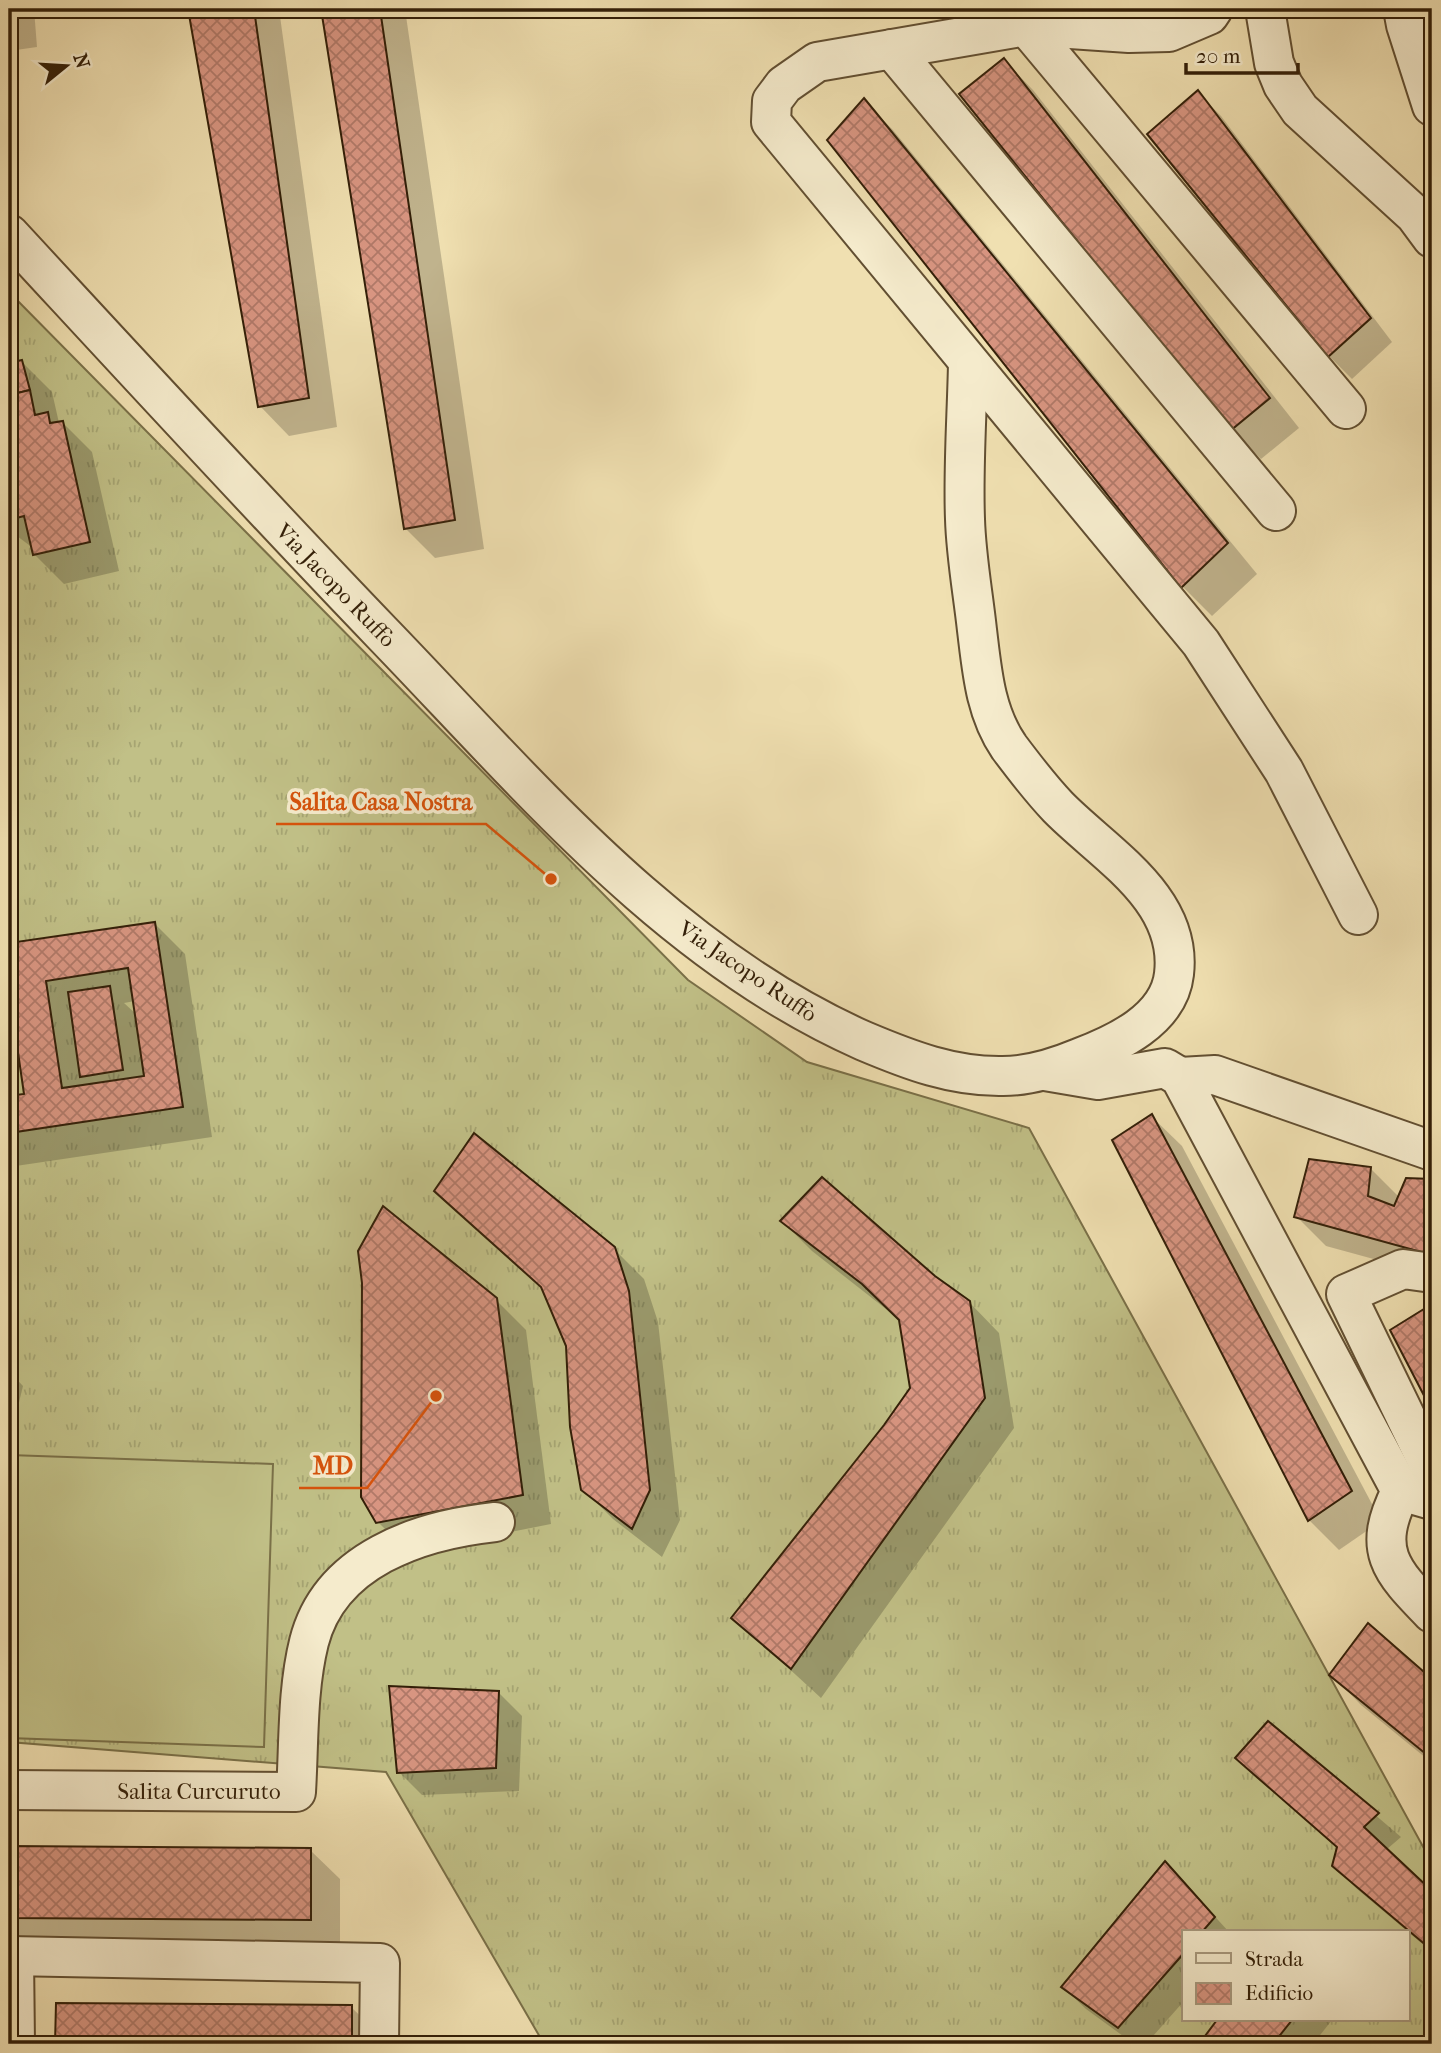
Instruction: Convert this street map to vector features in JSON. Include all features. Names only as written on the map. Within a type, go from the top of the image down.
[{"type":"street","points":[[1213,9],[1209,15],[1169,32],[1129,33],[1026,26],[817,62],[800,71],[772,102],[771,122],[1201,643],[1284,771],[1358,915]]},
{"type":"street","points":[[1265,9],[1274,63],[1283,85],[1300,110],[1415,215],[1432,238]]},
{"type":"street","points":[[1404,9],[1406,25],[1432,106]]},
{"type":"street","points":[[1026,26],[1346,409]]},
{"type":"street","points":[[892,49],[1276,511]]},
{"type":"street","name":"Via Jacopo Ruffo","points":[[9,234],[316,564],[554,813],[659,910],[771,991],[831,1026],[939,1070],[1009,1076],[1044,1070],[1095,1051],[1129,1034],[1163,1004],[1174,978],[1174,955],[1170,932],[1159,909],[1143,887],[1057,806],[1009,747],[995,724],[983,676],[965,525],[968,363]]},
{"type":"street","points":[[1044,1070],[1098,1080],[1165,1068],[1180,1077],[1417,1495],[1387,1523],[1385,1551],[1400,1580],[1432,1613]]},
{"type":"street","points":[[1180,1077],[1215,1075],[1432,1151]]},
{"type":"street","points":[[1432,1273],[1403,1269],[1346,1294],[1428,1463],[1432,1466]]},
{"type":"street","name":"Salita Curcuruto","points":[[9,1790],[296,1792],[302,1678],[309,1641],[320,1611],[364,1563],[393,1547],[429,1533],[495,1522]]},
{"type":"street","points":[[15,2044],[11,1956],[380,1962],[379,2044]]},
{"type":"green space","points":[[9,292],[688,980],[807,1062],[1029,1128],[1432,1863],[1432,2044],[544,2044],[386,1772],[9,1742]]},
{"type":"green space","points":[[9,1455],[273,1464],[264,1747],[9,1738]]},
{"type":"building","points":[[9,9],[14,9],[15,25],[9,25]]},
{"type":"building","points":[[188,9],[254,9],[309,398],[258,407]]},
{"type":"building","points":[[321,9],[380,9],[455,520],[404,529]]},
{"type":"building","points":[[1004,58],[1270,398],[1230,431],[959,94]]},
{"type":"building","points":[[1198,90],[1371,318],[1328,357],[1147,134]]},
{"type":"building","points":[[864,98],[1228,543],[1181,588],[827,140]]},
{"type":"building","points":[[22,360],[30,390],[9,395],[9,363]]},
{"type":"building","points":[[30,390],[35,415],[48,412],[50,423],[63,421],[90,542],[33,555],[24,516],[9,520],[9,395]]},
{"type":"building","points":[[155,922],[183,1107],[9,1133],[9,1096],[24,1094],[9,990],[9,943]],"holes":[[[128,968],[144,1076],[62,1088],[46,981]]]},
{"type":"building","points":[[110,986],[123,1070],[80,1077],[68,992]]},
{"type":"building","points":[[1152,1114],[1352,1491],[1308,1521],[1112,1140]]},
{"type":"building","points":[[474,1133],[615,1247],[629,1291],[650,1490],[632,1529],[581,1490],[570,1427],[566,1346],[541,1287],[434,1191]]},
{"type":"building","points":[[1309,1159],[1371,1167],[1368,1196],[1394,1206],[1406,1178],[1432,1179],[1432,1255],[1294,1217]]},
{"type":"building","points":[[822,1177],[935,1276],[970,1301],[985,1398],[791,1669],[731,1618],[884,1425],[910,1388],[899,1320],[862,1284],[780,1221]]},
{"type":"building","points":[[383,1206],[497,1298],[523,1495],[376,1523],[361,1497],[362,1283],[358,1251]]},
{"type":"building","points":[[1432,1304],[1432,1411],[1390,1330]]},
{"type":"building","points":[[1368,1623],[1432,1679],[1432,1759],[1329,1675]]},
{"type":"building","points":[[389,1686],[499,1691],[496,1768],[397,1773]]},
{"type":"building","points":[[1268,1721],[1379,1813],[1364,1827],[1432,1891],[1432,1943],[1428,1947],[1332,1866],[1337,1847],[1235,1758]]},
{"type":"building","points":[[9,1846],[311,1848],[311,1920],[9,1918]]},
{"type":"building","points":[[1165,1861],[1215,1917],[1204,1930],[1182,1930],[1182,1955],[1118,2028],[1061,1987]]},
{"type":"building","points":[[56,2003],[352,2005],[352,2044],[55,2044]]},
{"type":"building","points":[[1216,2022],[1290,2022],[1273,2044],[1199,2044]]},
{"type":"place","name":"Salita Casa Nostra","points":[[551,879]]},
{"type":"place","name":"MD","points":[[436,1396]]}]
